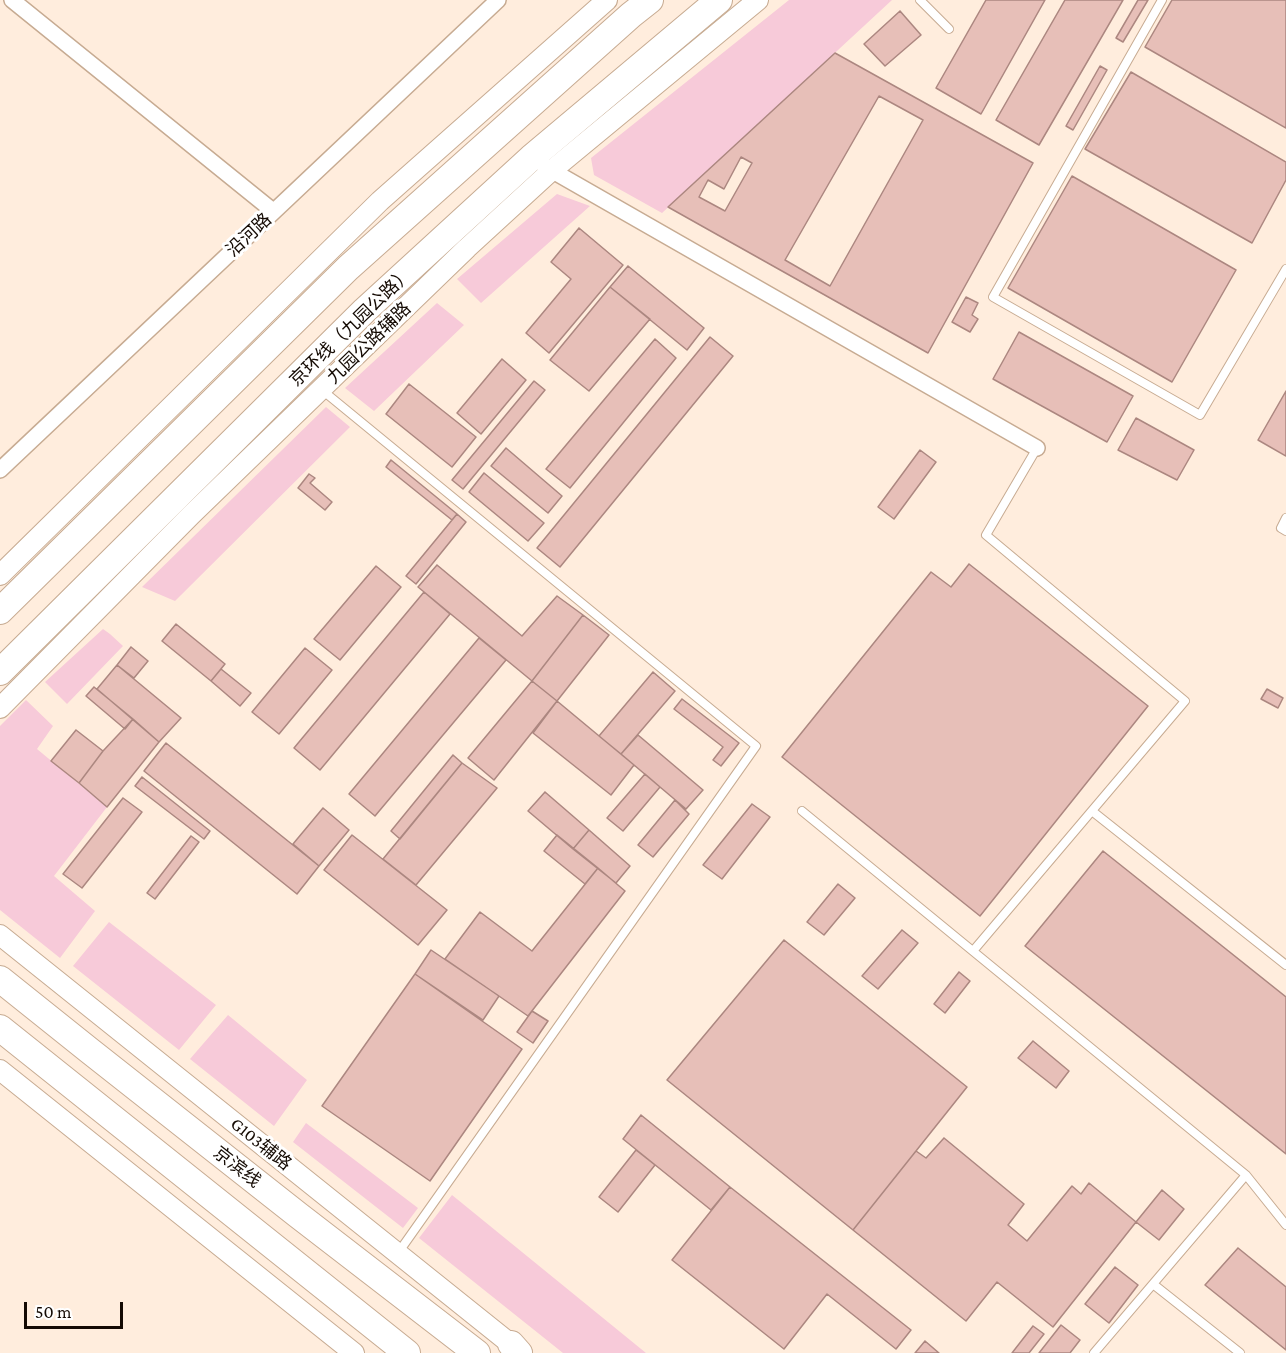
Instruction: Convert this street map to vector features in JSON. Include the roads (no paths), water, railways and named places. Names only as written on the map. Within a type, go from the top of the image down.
[{"type":"highway","name":"京环线（九园公路）","points":[[0,672],[365,310],[541,164],[719,0]]},
{"type":"highway","points":[[0,611],[348,268],[632,5]]},
{"type":"highway","name":"京滨线","points":[[0,979],[477,1353]]},
{"type":"highway","points":[[0,1028],[407,1353]]},
{"type":"street","points":[[12,0],[273,211]]},
{"type":"street","name":"沿河路","points":[[0,470],[498,0]]},
{"type":"street","points":[[0,575],[380,201],[607,0]]},
{"type":"street","name":"九园公路辅路","points":[[0,708],[183,524],[467,248],[541,164],[758,0]]},
{"type":"street","points":[[541,164],[1036,448]]},
{"type":"street","name":"G103辅路","points":[[0,935],[517,1350]]},
{"type":"street","points":[[0,1070],[354,1353]]},
{"type":"lane","points":[[920,0],[949,30]]},
{"type":"lane","points":[[1162,0],[993,297],[1200,416],[1286,270]]},
{"type":"lane","points":[[321,390],[756,746],[398,1253]]},
{"type":"lane","points":[[973,951],[1185,701],[986,535],[1036,448]]},
{"type":"lane","points":[[1286,518],[1281,528],[1286,531]]},
{"type":"lane","points":[[802,811],[1246,1174],[1286,1225]]},
{"type":"lane","points":[[1092,811],[1286,965]]},
{"type":"lane","points":[[1094,1353],[1246,1174]]},
{"type":"lane","points":[[1153,1284],[1240,1353]]}]
